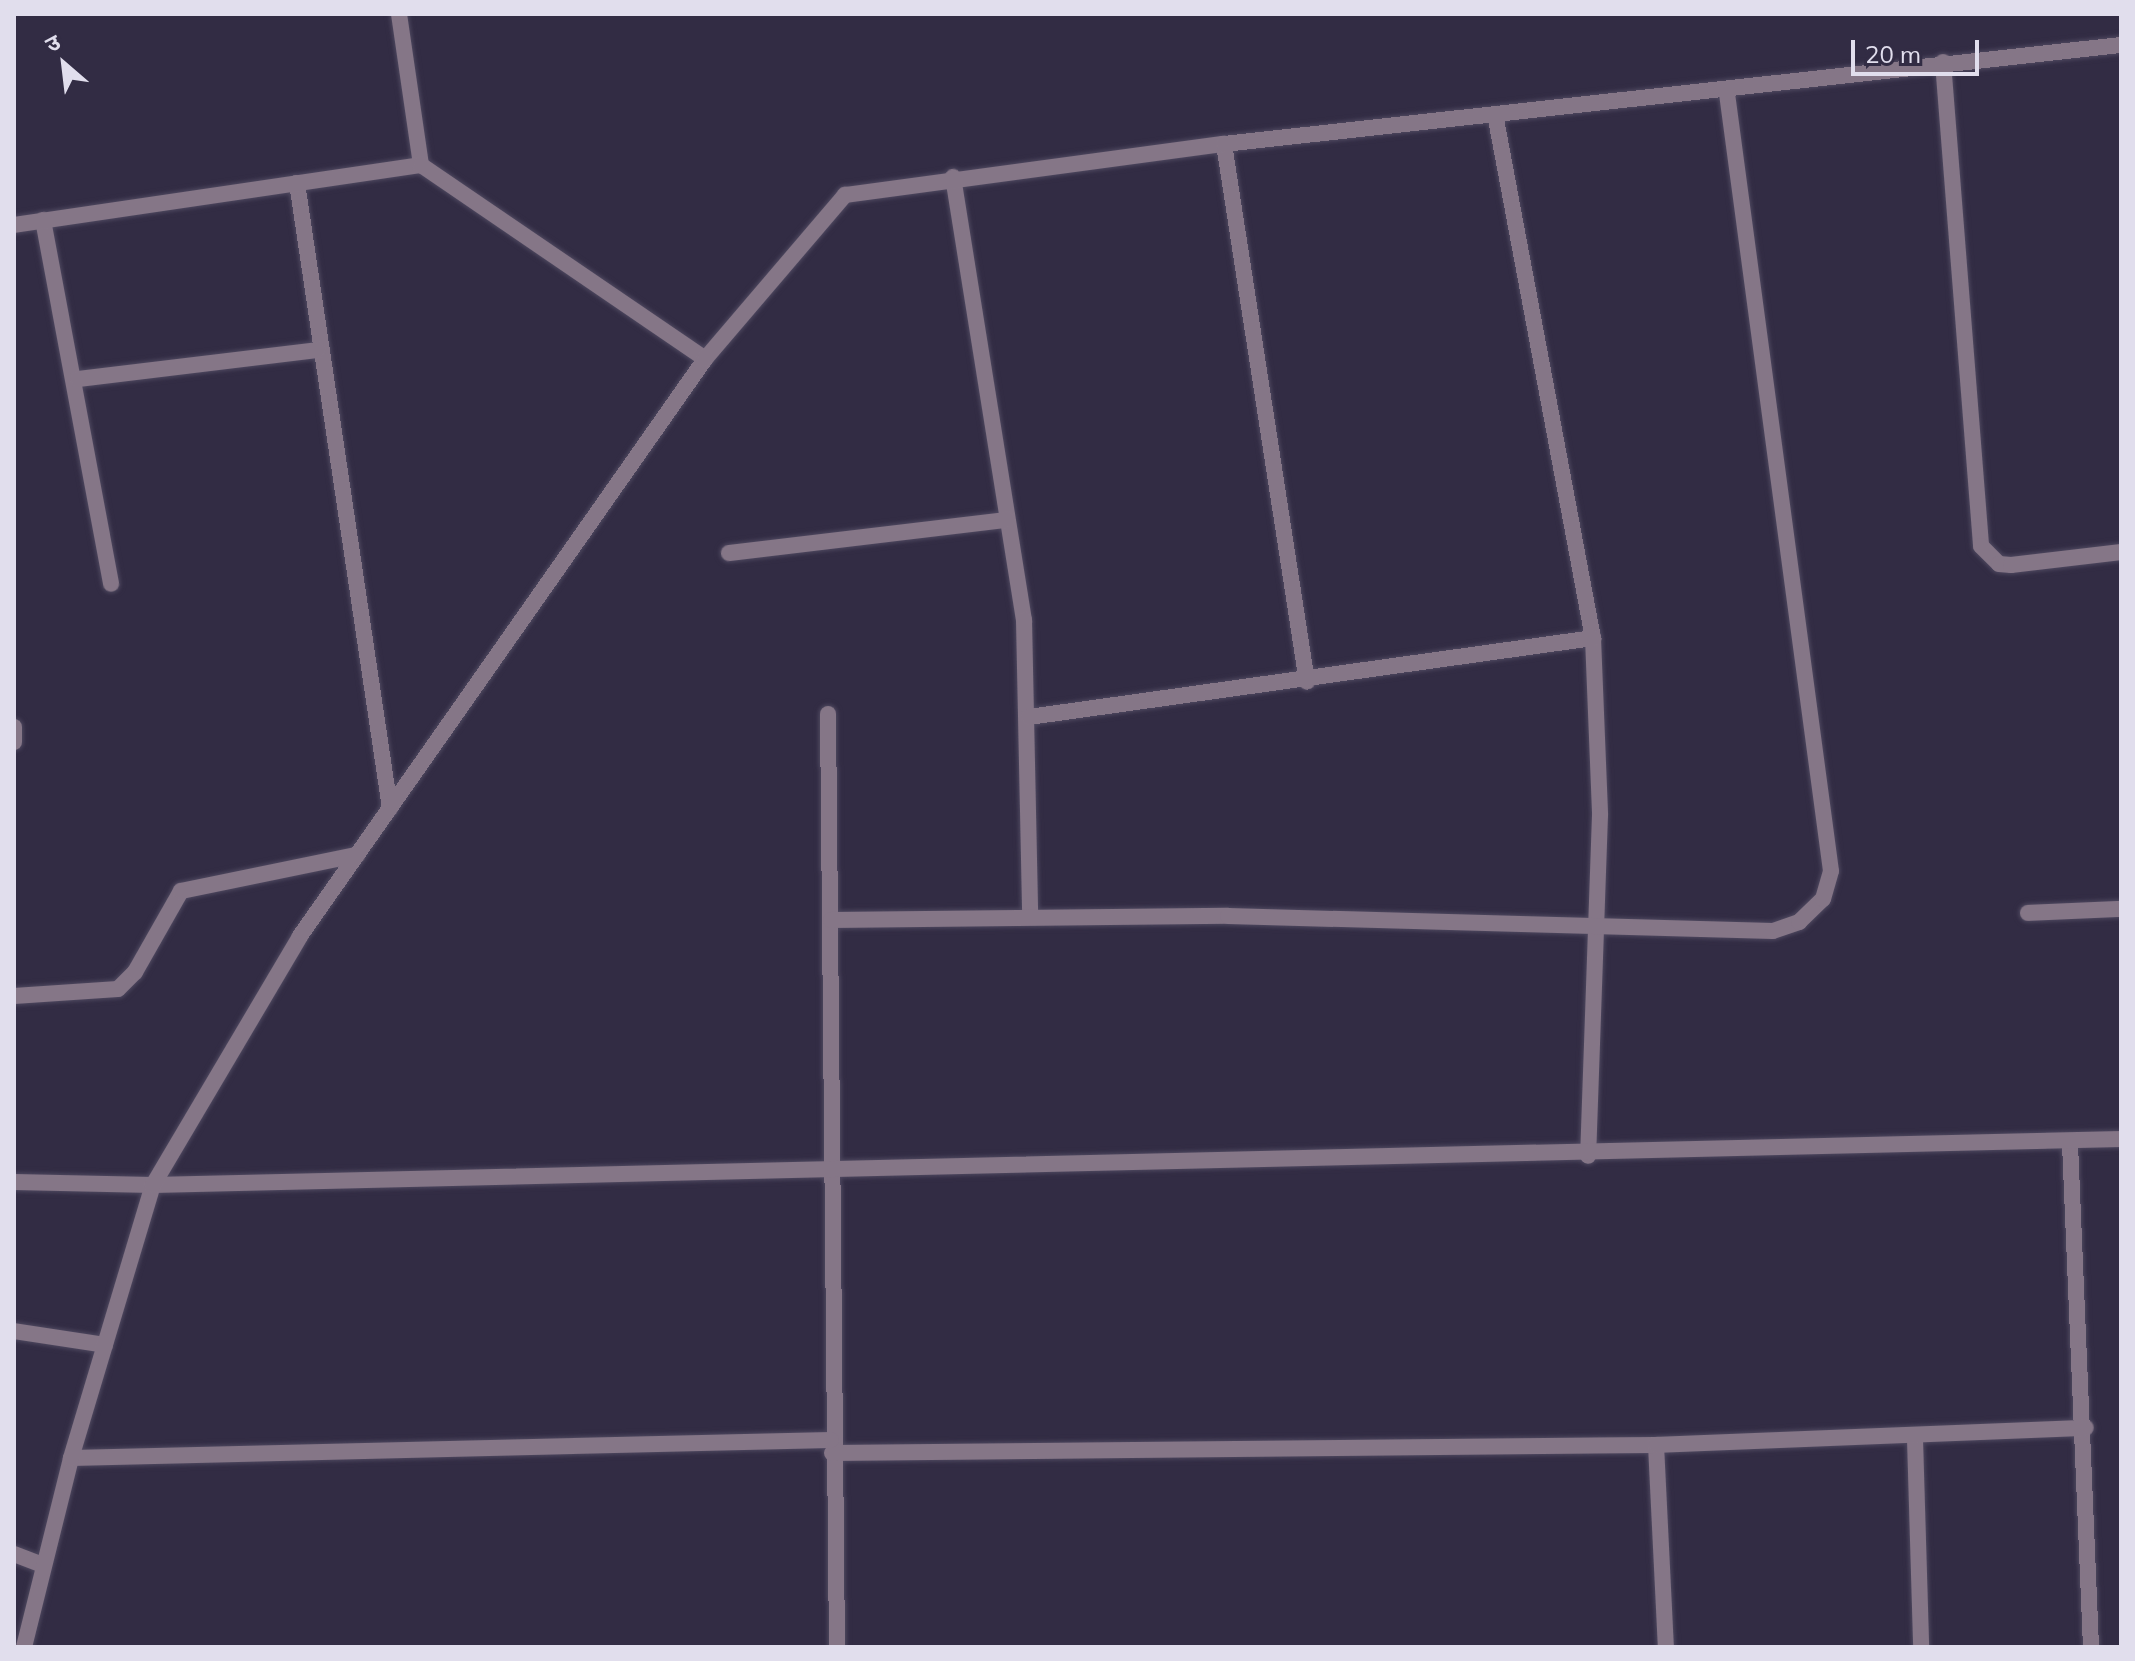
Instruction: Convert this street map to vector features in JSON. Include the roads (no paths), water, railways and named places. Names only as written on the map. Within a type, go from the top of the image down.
[{"type":"street","points":[[399,14],[421,165]]},
{"type":"street","points":[[24,1647],[71,1458],[153,1185],[300,936],[705,359],[845,195],[953,177],[1224,144],[1495,114],[1727,94],[1943,62],[2121,45]]},
{"type":"street","points":[[1943,62],[1981,546],[1999,564],[2011,565],[2121,552]]},
{"type":"street","points":[[831,920],[1030,917],[1773,931],[1799,922],[1823,899],[1831,871],[1727,94]]},
{"type":"street","points":[[1495,114],[1593,638],[1600,815],[1593,928],[1588,1156]]},
{"type":"street","points":[[1224,144],[1307,682]]},
{"type":"street","points":[[14,225],[421,165],[705,359]]},
{"type":"street","points":[[953,177],[1024,620],[1029,717],[1030,917]]},
{"type":"street","points":[[297,183],[317,350],[390,808]]},
{"type":"street","points":[[43,220],[78,379],[111,584]]},
{"type":"street","points":[[78,379],[317,350]]},
{"type":"street","points":[[729,553],[1007,520]]},
{"type":"street","points":[[1029,717],[1307,682],[1593,638]]},
{"type":"street","points":[[828,714],[831,920],[827,1166],[837,1647]]},
{"type":"street","points":[[14,727],[14,742]]},
{"type":"street","points":[[14,996],[118,989],[135,972],[181,891],[357,855]]},
{"type":"street","points":[[2028,913],[2121,909]]},
{"type":"street","points":[[14,1182],[153,1185],[827,1166],[1588,1156],[2070,1144],[2121,1139]]},
{"type":"street","points":[[2070,1144],[2086,1428],[2091,1647]]},
{"type":"street","points":[[14,1331],[105,1345]]},
{"type":"street","points":[[71,1458],[831,1447],[1656,1445],[1915,1439],[2086,1428]]},
{"type":"street","points":[[1915,1439],[1921,1647]]},
{"type":"street","points":[[1656,1445],[1666,1647]]},
{"type":"street","points":[[14,1554],[42,1565]]}]
